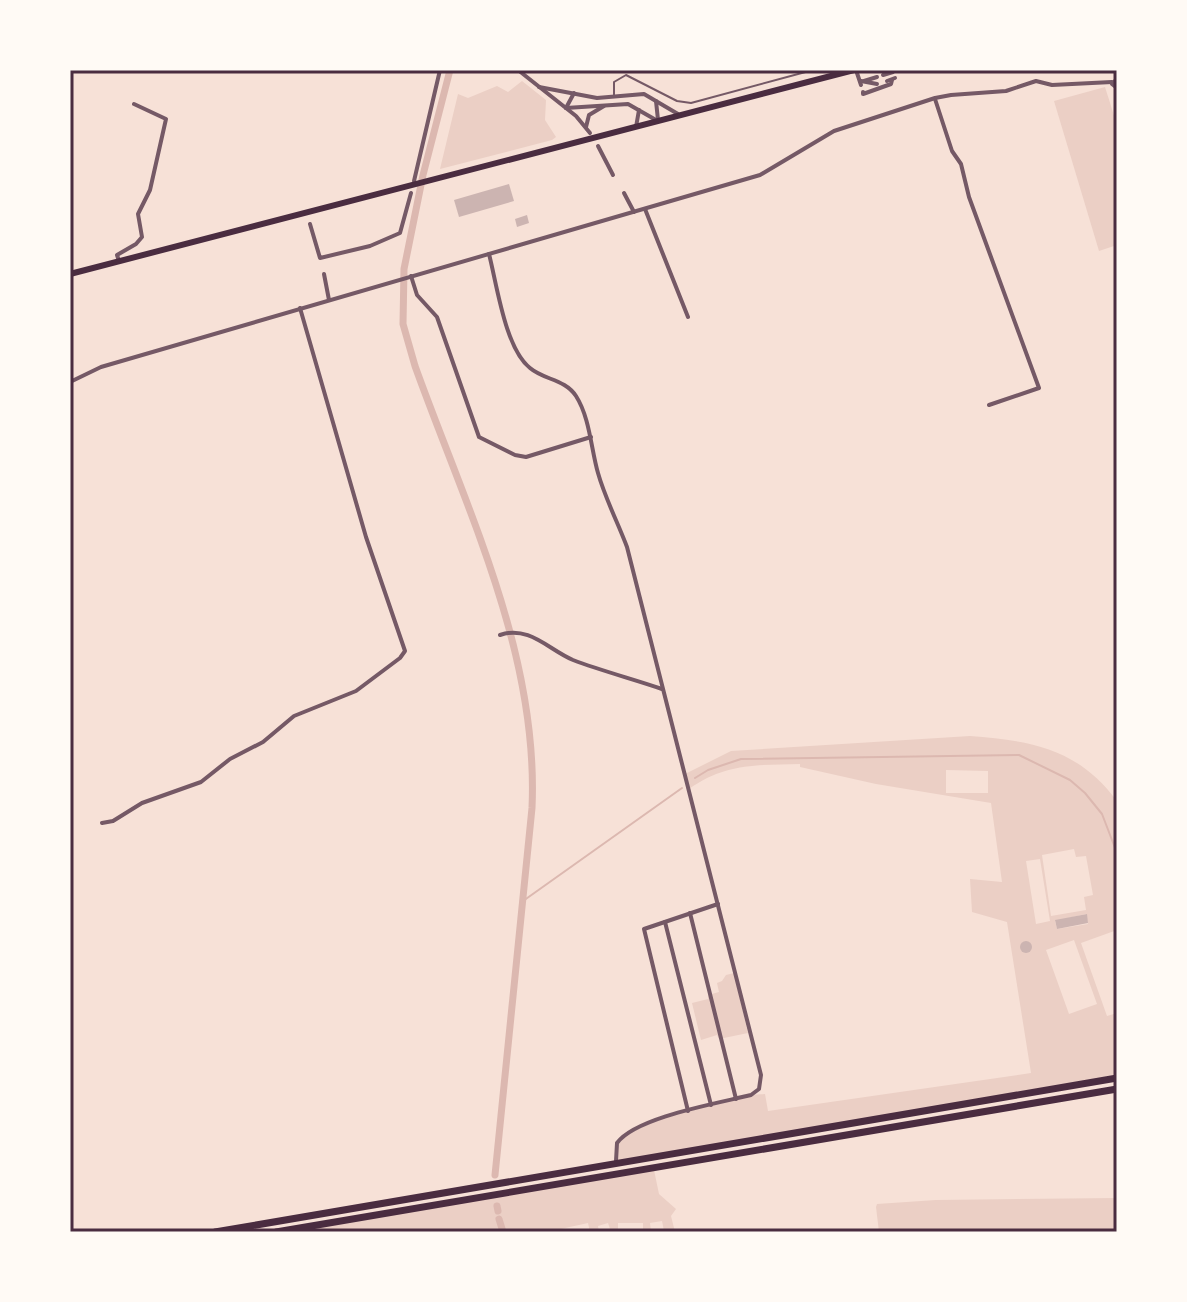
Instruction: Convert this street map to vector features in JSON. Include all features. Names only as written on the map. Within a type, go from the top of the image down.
[{"type":"highway","points":[[215,1232],[1117,1078]]},
{"type":"highway","points":[[276,1232],[1117,1089]]},
{"type":"main road","points":[[70,274],[408,191],[432,180],[855,70]]},
{"type":"street","points":[[414,181],[440,70]]},
{"type":"street","points":[[518,70],[566,108],[590,133]]},
{"type":"street","points":[[855,70],[861,83],[875,83],[891,77]]},
{"type":"street","points":[[1115,70],[1117,88]]},
{"type":"street","points":[[70,382],[101,367],[760,175],[834,131],[935,98],[1006,91],[1036,81],[1052,85],[1115,80]]},
{"type":"street","points":[[863,92],[875,83]]},
{"type":"street","points":[[539,87],[597,98],[644,94],[681,115]]},
{"type":"street","points":[[566,108],[574,93]]},
{"type":"street","points":[[655,98],[658,121]]},
{"type":"street","points":[[935,98],[1039,388],[989,405]]},
{"type":"street","points":[[119,261],[117,255],[142,237],[138,214],[150,190],[166,119],[134,104]]},
{"type":"street","points":[[566,108],[628,104],[658,121]]},
{"type":"street","points":[[586,127],[589,115],[607,105]]},
{"type":"street","points":[[636,127],[639,110]]},
{"type":"street","points":[[598,146],[613,175]]},
{"type":"street","points":[[310,224],[320,258],[370,246],[400,233],[408,191]]},
{"type":"street","points":[[624,193],[634,212]]},
{"type":"street","points":[[645,209],[688,317]]},
{"type":"street","points":[[489,254],[516,349],[533,371],[558,381],[577,397],[591,437],[598,473],[627,547],[761,1075],[761,1083],[755,1093],[627,1132],[617,1143],[616,1161]]},
{"type":"street","points":[[324,274],[329,300]]},
{"type":"street","points":[[409,277],[417,295],[437,317],[479,437],[515,455],[526,457],[591,437]]},
{"type":"street","points":[[102,823],[113,821],[142,803],[201,782],[230,759],[263,742],[294,716],[356,691],[405,651],[366,537],[300,308]]},
{"type":"street","points":[[502,634],[512,632],[547,643],[569,658],[662,689]]},
{"type":"street","points":[[688,1111],[644,929],[718,904]]},
{"type":"street","points":[[690,913],[736,1099]]},
{"type":"street","points":[[665,922],[711,1105]]},
{"type":"lane","points":[[614,96],[614,82],[626,75],[686,104],[813,70]]},
{"type":"shaded area","points":[[522,81],[546,100],[545,120],[556,137],[440,169],[458,94],[468,98],[497,86],[508,92]]},
{"type":"shaded area","points":[[1105,87],[1117,125],[1117,245],[1099,251],[1054,101]]},
{"type":"shaded area","points":[[970,736],[1014,741],[1052,750],[1086,769],[1117,801],[1117,930],[1081,943],[1107,1016],[1117,1013],[1117,1075],[616,1161],[617,1143],[621,1137],[669,1115],[751,1095],[765,1094],[768,1111],[1031,1073],[1007,922],[972,912],[970,879],[1002,882],[991,803],[876,784],[800,767],[800,764],[742,767],[716,774],[689,789],[685,774],[731,751]],"holes":[[[946,770],[988,771],[988,793],[946,793]],[[1074,849],[1076,857],[1086,856],[1093,895],[1084,897],[1086,910],[1051,916],[1042,855]],[[1040,859],[1050,921],[1036,924],[1026,861]],[[1086,914],[1088,924],[1057,929],[1055,921]],[[1074,940],[1097,1004],[1069,1014],[1046,950]]]},
{"type":"shaded area","points":[[734,973],[748,1033],[719,1039],[717,1035],[701,1040],[692,1003],[719,992],[717,983]]},
{"type":"shaded area","points":[[654,1170],[659,1194],[676,1209],[671,1216],[675,1232],[660,1232],[664,1231],[662,1221],[650,1223],[651,1232],[619,1232],[643,1230],[643,1223],[618,1223],[618,1232],[607,1232],[610,1229],[608,1223],[598,1226],[599,1232],[590,1232],[588,1223],[547,1232],[289,1232]]},
{"type":"shaded area","points":[[1117,1198],[1117,1232],[879,1232],[876,1207],[877,1204],[936,1200]]},
{"type":"building","points":[[509,184],[514,201],[459,217],[454,200]]},
{"type":"building","points":[[527,215],[529,223],[517,227],[515,219]]},
{"type":"building","points":[[1087,914],[1088,923],[1057,929],[1055,920]]},
{"type":"building","points":[[1021,942],[1031,942],[1031,952],[1021,952]]},
{"type":"waterway","points":[[450,70],[423,175],[404,269],[403,324],[415,366],[476,528],[512,638],[524,694],[531,751],[532,808],[495,1175]]},
{"type":"waterway","points":[[695,778],[708,770],[741,759],[1019,755],[1070,780],[1085,793],[1102,814],[1117,853]]},
{"type":"waterway","points":[[523,901],[682,788]]},
{"type":"waterway","points":[[497,1206],[498,1211]]},
{"type":"waterway","points":[[499,1219],[503,1232]]}]
